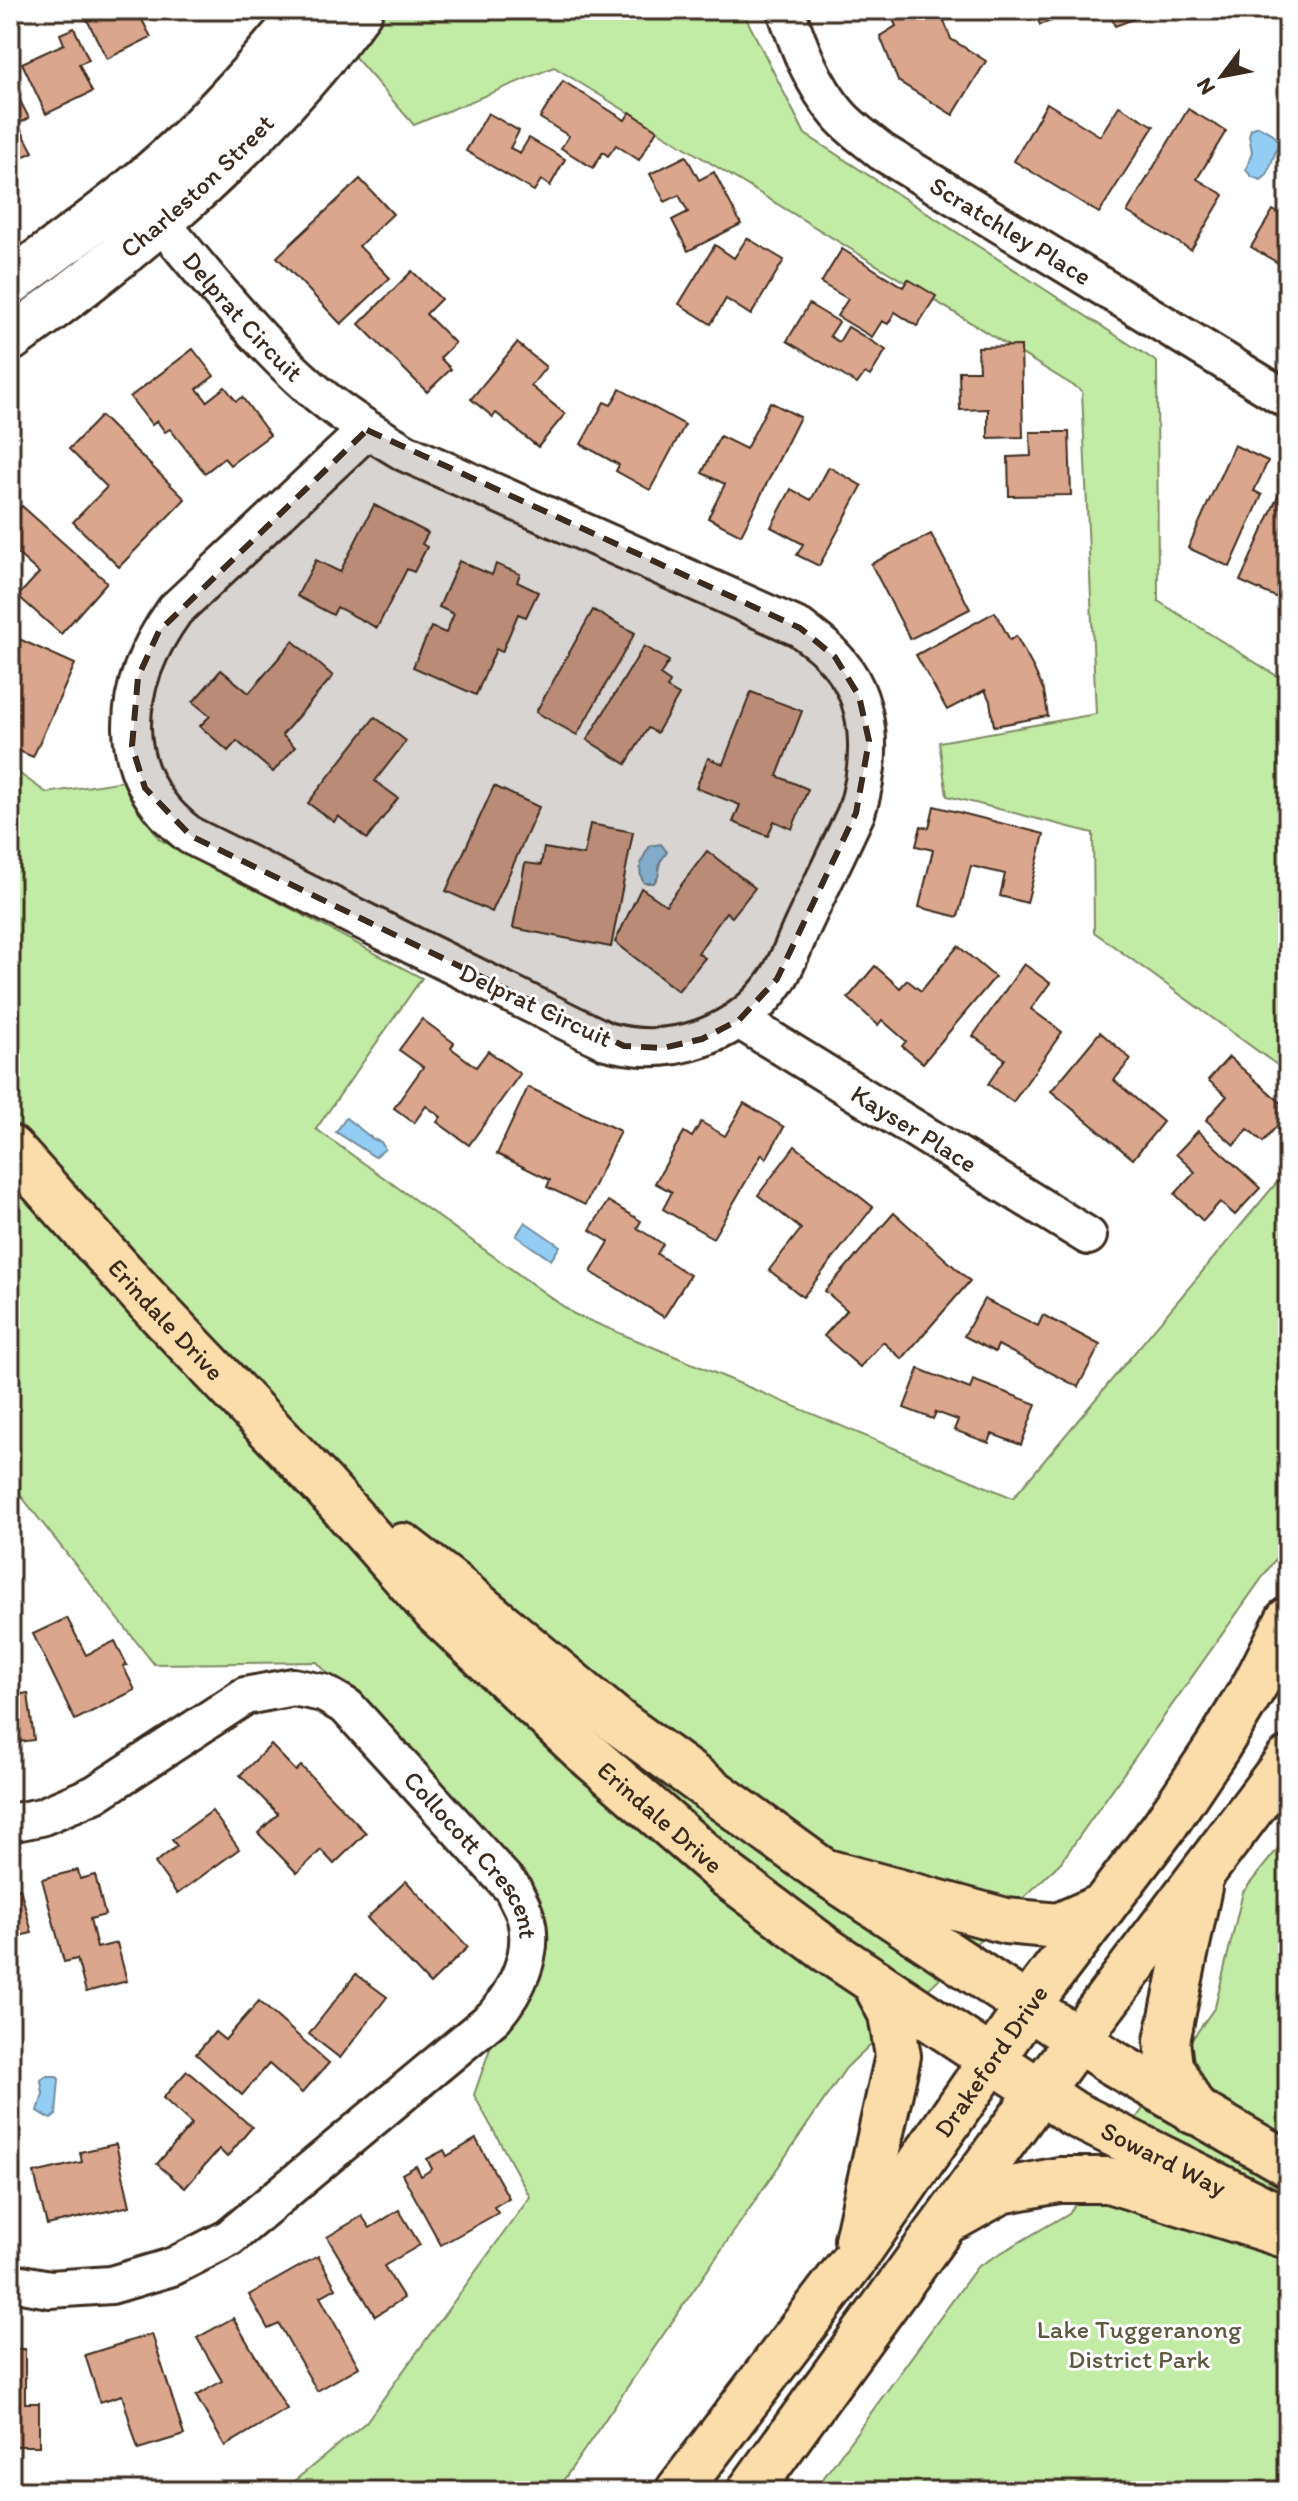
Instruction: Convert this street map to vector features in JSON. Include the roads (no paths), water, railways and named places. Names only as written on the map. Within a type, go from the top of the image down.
[{"type":"main road","name":"Erindale Drive","points":[[10,1148],[147,1300],[325,1487],[435,1611],[583,1750],[727,1875],[827,1950],[1041,2092]]},
{"type":"main road","name":"Erindale Drive","points":[[325,1487],[451,1583],[619,1723],[823,1871],[1077,2040]]},
{"type":"main road","name":"Drakeford Drive","points":[[678,2491],[852,2262],[1028,2007],[1163,1828],[1256,1683],[1288,1620]]},
{"type":"main road","points":[[750,2491],[1077,2040],[1288,1760]]},
{"type":"main road","points":[[823,1871],[1006,1921],[1058,1926],[1103,1906]]},
{"type":"main road","points":[[1195,2112],[1170,2066],[1167,2041],[1201,1877]]},
{"type":"main road","points":[[852,2262],[898,2056],[891,2014],[874,1981]]},
{"type":"main road","name":"Soward Way","points":[[1077,2040],[1288,2164]]},
{"type":"main road","name":"Soward Way","points":[[1041,2092],[1074,2114],[1288,2221]]},
{"type":"main road","points":[[942,2225],[1001,2191],[1059,2180],[1108,2180],[1288,2236]]},
{"type":"street","name":"Charleston Street","points":[[12,334],[147,206],[177,150],[260,66],[306,10]]},
{"type":"street","name":"Charleston Street","points":[[10,283],[147,206],[251,138],[332,47],[360,10]]},
{"type":"street","name":"Scratchley Place","points":[[786,10],[801,53],[825,98],[842,118],[882,152],[1288,400]]},
{"type":"street","name":"Delprat Circuit","points":[[147,206],[262,339],[311,388],[367,430],[406,453],[800,628],[835,657],[859,696],[869,741],[864,789],[856,813],[777,979],[739,1020],[702,1039],[663,1048],[624,1046],[606,1041],[191,836],[173,823],[145,788],[132,746],[130,723],[138,677],[159,631],[175,610],[367,430]]},
{"type":"street","name":"Kayser Place","points":[[739,1020],[1088,1236]]},
{"type":"street","name":"Collocott Crescent","points":[[10,1823],[41,1817],[95,1794],[245,1696],[293,1687],[323,1693],[347,1707],[513,1889],[526,1919],[527,1953],[516,1987],[494,2017],[229,2238],[172,2267],[111,2285],[50,2289],[10,2282]]},
{"type":"water","points":[[1258,126],[1279,142],[1267,175],[1261,180],[1252,177],[1246,170],[1252,152],[1249,135],[1251,129]]},
{"type":"water","points":[[661,844],[667,852],[660,862],[658,877],[654,883],[644,883],[640,873],[642,860],[650,846]]},
{"type":"water","points":[[346,1118],[381,1142],[385,1149],[375,1157],[336,1132]]},
{"type":"water","points":[[525,1222],[560,1246],[551,1260],[516,1236]]},
{"type":"water","points":[[45,2076],[59,2079],[56,2115],[51,2119],[38,2111],[43,2094],[41,2080]]},
{"type":"park label","name":"Lake Tuggeranong District Park","points":[[1139,2344]]}]
